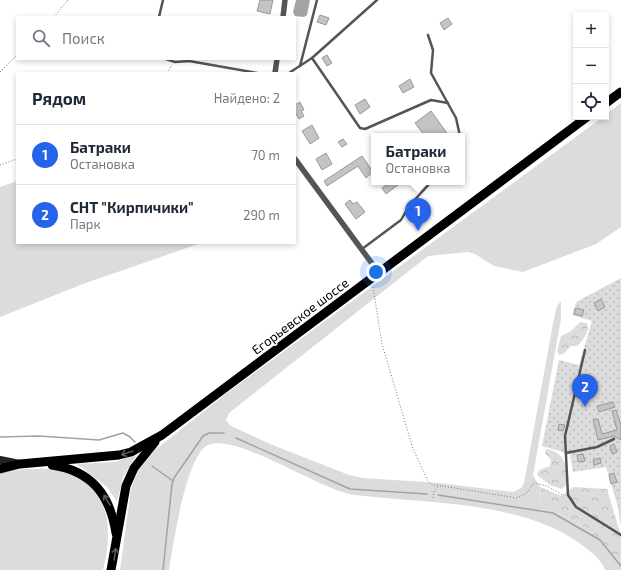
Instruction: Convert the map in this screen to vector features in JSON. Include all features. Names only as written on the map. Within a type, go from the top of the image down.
[{"type":"main road","points":[[609,101],[621,92]]},
{"type":"main road","name":"Егорьевское шоссе","points":[[0,469],[20,464],[42,463],[51,460],[119,455],[131,452],[162,435],[583,120]]},
{"type":"main road","name":"Егорьевское шоссе","points":[[111,570],[117,537],[120,530],[126,486],[130,476],[147,451],[162,435]]},
{"type":"main road","points":[[0,460],[20,464]]},
{"type":"main road","points":[[42,463],[74,470],[98,487],[110,506],[117,537]]},
{"type":"street","points":[[283,16],[285,0]]},
{"type":"street","points":[[275,72],[277,60]]},
{"type":"street","points":[[296,160],[362,250],[375,276]]},
{"type":"lane","points":[[158,16],[163,0]]},
{"type":"lane","points":[[300,66],[317,0]]},
{"type":"lane","points":[[291,72],[312,58],[377,0]]},
{"type":"lane","points":[[428,35],[433,50],[431,72],[456,118],[459,133]]},
{"type":"lane","points":[[312,58],[360,128],[365,129],[431,100],[448,103]]},
{"type":"lane","points":[[169,60],[174,62],[189,61],[251,72]]},
{"type":"lane","points":[[362,250],[401,220],[409,206],[428,185]]},
{"type":"lane","points":[[586,350],[565,436],[568,495],[576,507],[621,535]]},
{"type":"lane","points":[[566,453],[597,447],[614,439]]},
{"type":"path","points":[[55,16],[68,0]]},
{"type":"path","points":[[0,72],[16,56]]},
{"type":"path","points":[[168,72],[174,62]]},
{"type":"path","points":[[0,165],[16,159]]},
{"type":"path","points":[[375,276],[378,330],[413,449],[428,482],[433,485],[517,498],[527,493],[534,483],[538,483],[571,501]]},
{"type":"path","points":[[433,498],[436,487],[441,486]]},
{"type":"green space","points":[[621,103],[621,227],[596,244],[523,272],[494,266],[475,254],[468,252],[428,256],[229,413],[226,420],[231,426],[270,444],[349,475],[363,478],[440,483],[513,492],[521,488],[524,483],[554,318],[557,306],[561,301],[561,319],[533,475],[540,487],[539,503],[589,529],[590,539],[615,570],[605,570],[600,561],[587,549],[563,533],[536,521],[507,513],[476,507],[355,495],[321,484],[258,454],[221,443],[208,445],[200,452],[193,465],[177,523],[169,570],[120,570],[131,489],[138,471],[155,450],[227,393],[599,120],[609,120],[609,112]]},
{"type":"green space","points":[[16,181],[16,244],[198,244],[83,284],[0,317],[0,187]]},
{"type":"green space","points":[[621,278],[621,528],[618,507],[606,467],[573,472],[570,454],[542,446],[559,360],[579,365],[592,321],[572,315],[576,302]]},
{"type":"green space","points":[[580,322],[587,323],[588,326],[584,339],[577,346],[571,346],[563,354],[559,355],[557,351],[561,336],[571,331]]},
{"type":"green space","points":[[546,449],[553,451],[562,457],[566,467],[566,485],[562,489],[550,485],[537,475],[539,470],[550,466],[551,460],[545,453]]},
{"type":"green space","points":[[137,455],[123,478],[117,502],[108,488],[77,464],[115,462]]},
{"type":"green space","points":[[25,469],[55,469],[76,476],[89,484],[98,496],[104,509],[107,523],[108,539],[103,570],[0,570],[0,473]]},
{"type":"green space","points":[[540,487],[561,496],[574,487],[607,489],[621,536],[621,570],[615,570],[590,539],[589,529],[539,503]]},
{"type":"shaded area","points":[[296,0],[310,0],[307,15],[304,17],[295,16],[293,12]]},
{"type":"building","points":[[260,0],[273,0],[270,14],[257,11]]},
{"type":"building","points":[[320,15],[329,18],[326,25],[317,22]]},
{"type":"building","points":[[448,18],[452,24],[444,30],[440,23]]},
{"type":"building","points":[[327,55],[332,63],[327,66],[322,58]]},
{"type":"building","points":[[410,79],[414,87],[403,93],[399,86]]},
{"type":"building","points":[[365,99],[370,107],[360,114],[355,105]]},
{"type":"building","points":[[300,102],[304,110],[301,111],[304,116],[299,119],[296,114],[296,104]]},
{"type":"building","points":[[431,111],[447,133],[423,133],[415,123]]},
{"type":"building","points":[[312,125],[319,138],[310,144],[302,131]]},
{"type":"building","points":[[343,139],[347,144],[342,147],[338,142]]},
{"type":"building","points":[[326,153],[332,164],[322,170],[316,159]]},
{"type":"building","points":[[362,156],[371,169],[371,174],[366,178],[358,166],[327,186],[324,181]]},
{"type":"building","points":[[386,185],[398,185],[386,194],[382,188]]},
{"type":"building","points":[[350,200],[353,204],[357,202],[365,212],[356,219],[345,204]]},
{"type":"building","points":[[601,299],[605,307],[598,311],[594,303]]},
{"type":"building","points":[[576,308],[584,310],[582,316],[574,314]]},
{"type":"building","points":[[613,402],[615,407],[599,412],[597,406]]},
{"type":"building","points":[[616,410],[621,425],[621,440],[614,436],[598,440],[593,420],[598,419],[602,434],[617,430],[612,411]]},
{"type":"building","points":[[559,424],[565,425],[563,431],[558,430]]},
{"type":"building","points":[[614,444],[617,452],[612,454],[610,446]]},
{"type":"building","points":[[583,454],[585,461],[578,462],[577,455]]},
{"type":"building","points":[[600,458],[601,463],[594,465],[593,460]]},
{"type":"building","points":[[614,473],[617,482],[611,484],[609,475]]},
{"type":"waterway","points":[[0,437],[39,436],[99,440],[123,433],[135,442]]},
{"type":"waterway","points":[[163,570],[172,484],[174,478],[203,436],[209,433],[224,433]]},
{"type":"waterway","points":[[236,438],[350,489],[427,494]]},
{"type":"waterway","points":[[152,466],[173,481]]},
{"type":"waterway","points":[[438,495],[553,513],[600,540],[621,566]]},
{"type":"place","name":"Батраки","points":[[418,231]]},
{"type":"place","name":"СНТ \"Кирпичики\"","points":[[585,407]]}]
